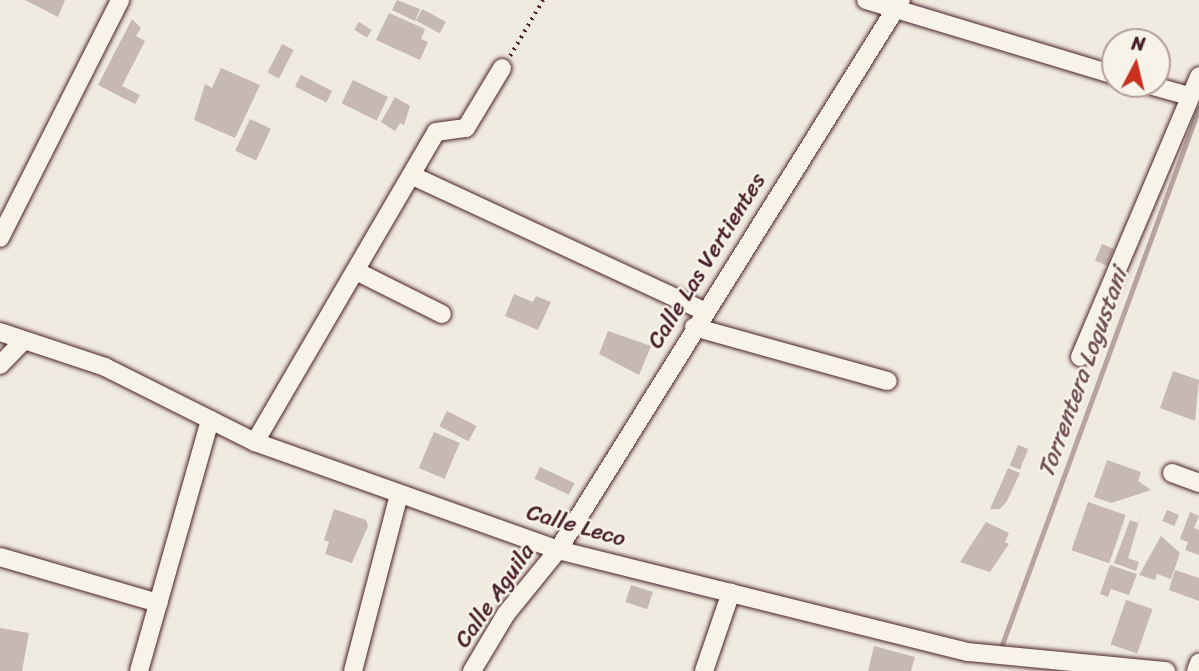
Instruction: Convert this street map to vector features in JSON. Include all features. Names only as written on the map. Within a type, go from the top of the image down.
[{"type":"street","points":[[0,238],[120,0]]},
{"type":"street","points":[[866,0],[898,6],[1101,71]]},
{"type":"street","name":"Calle Las Vertientes","points":[[558,550],[704,311],[898,6]]},
{"type":"street","points":[[255,442],[413,176],[436,132],[466,128],[502,68]]},
{"type":"street","points":[[1080,356],[1199,76]]},
{"type":"street","points":[[1171,91],[1189,96]]},
{"type":"street","points":[[413,176],[704,311]]},
{"type":"street","points":[[356,271],[442,314]]},
{"type":"street","points":[[694,327],[888,380]]},
{"type":"street","name":"Calle Leco","points":[[0,332],[22,342],[105,367],[255,442],[558,550],[968,652],[1004,664],[1166,671]]},
{"type":"street","points":[[0,365],[22,342]]},
{"type":"street","points":[[139,671],[210,420]]},
{"type":"street","points":[[1172,472],[1199,483]]},
{"type":"street","points":[[353,671],[399,495]]},
{"type":"street","name":"Calle Aguila","points":[[472,671],[506,614],[558,550]]},
{"type":"street","points":[[0,557],[158,603]]},
{"type":"street","points":[[704,671],[731,592]]},
{"type":"path","points":[[502,68],[542,0]]},
{"type":"building","points":[[25,0],[65,0],[58,17]]},
{"type":"building","points":[[397,0],[420,9],[415,21],[392,10]]},
{"type":"building","points":[[422,9],[446,22],[440,33],[416,20]]},
{"type":"building","points":[[389,13],[425,29],[421,39],[428,42],[420,60],[376,40]]},
{"type":"building","points":[[132,19],[141,28],[136,36],[145,41],[122,86],[140,95],[135,104],[98,85]]},
{"type":"building","points":[[359,22],[372,30],[367,38],[354,30]]},
{"type":"building","points":[[282,44],[294,50],[279,78],[267,73]]},
{"type":"building","points":[[221,68],[260,85],[235,138],[194,120],[205,84],[212,88]]},
{"type":"building","points":[[301,75],[332,91],[326,102],[295,87]]},
{"type":"building","points":[[353,80],[388,97],[377,120],[342,103]]},
{"type":"building","points":[[395,97],[410,106],[404,125],[400,123],[395,131],[381,122]]},
{"type":"building","points":[[250,119],[271,129],[256,160],[235,151]]},
{"type":"building","points":[[1102,244],[1114,249],[1107,266],[1095,261]]},
{"type":"building","points":[[514,294],[533,302],[536,296],[551,302],[538,330],[505,316]]},
{"type":"building","points":[[608,331],[651,346],[639,375],[599,354]]},
{"type":"building","points":[[1173,371],[1199,380],[1195,421],[1160,408]]},
{"type":"building","points":[[447,411],[476,426],[469,441],[439,426]]},
{"type":"building","points":[[434,432],[460,443],[445,479],[419,468]]},
{"type":"building","points":[[1018,445],[1028,449],[1020,470],[1010,465]]},
{"type":"building","points":[[1107,460],[1141,472],[1138,481],[1151,490],[1111,503],[1094,497]]},
{"type":"building","points":[[540,467],[574,483],[569,495],[535,479]]},
{"type":"building","points":[[1008,468],[1020,473],[1007,501],[1000,509],[990,509]]},
{"type":"building","points":[[1088,502],[1126,515],[1109,563],[1071,550]]},
{"type":"building","points":[[334,509],[366,520],[368,526],[352,563],[325,554],[329,542],[324,540]]},
{"type":"building","points":[[1167,510],[1179,515],[1174,526],[1162,521]]},
{"type":"building","points":[[1190,512],[1199,516],[1194,528],[1199,530],[1199,555],[1185,550],[1188,542],[1180,539]]},
{"type":"building","points":[[1141,515],[1128,558],[1139,562],[1136,571],[1114,563],[1130,520],[1138,523]]},
{"type":"building","points":[[986,522],[1009,533],[1005,542],[1009,544],[990,572],[960,562]]},
{"type":"building","points":[[1161,536],[1180,553],[1171,579],[1157,574],[1155,580],[1139,575]]},
{"type":"building","points":[[1110,565],[1137,574],[1129,595],[1111,589],[1108,597],[1100,594]]},
{"type":"building","points":[[1175,570],[1199,578],[1199,601],[1169,590]]},
{"type":"building","points":[[631,585],[653,592],[647,609],[625,602]]},
{"type":"building","points":[[1126,600],[1152,609],[1137,654],[1111,644]]},
{"type":"building","points":[[0,628],[29,633],[22,671],[0,671]]},
{"type":"building","points":[[874,646],[915,657],[911,671],[868,671]]},
{"type":"waterway","name":"Torrentera Logustani","points":[[1000,650],[1199,108]]}]
